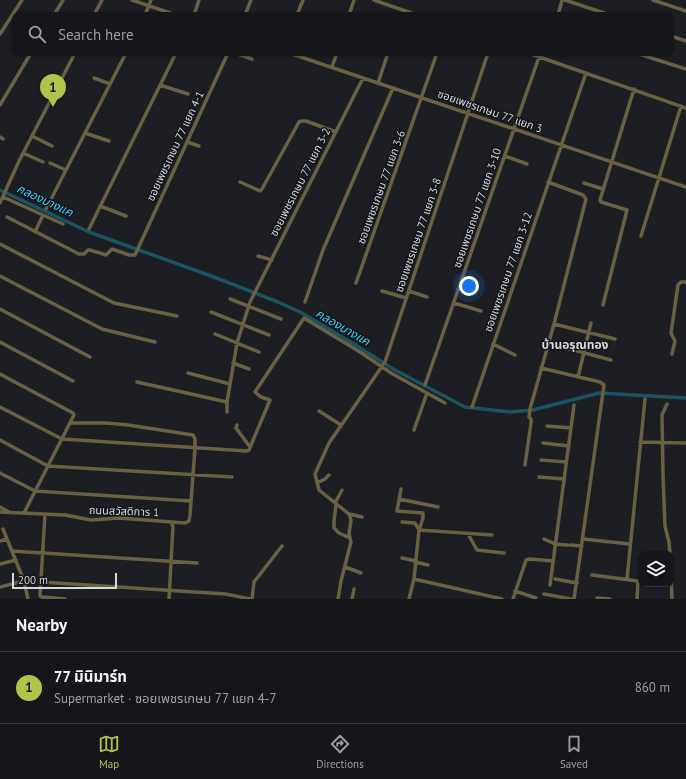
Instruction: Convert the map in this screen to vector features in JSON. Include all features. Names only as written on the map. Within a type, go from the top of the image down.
[{"type":"street","points":[[14,12],[22,0]]},
{"type":"street","points":[[56,12],[63,0]]},
{"type":"street","points":[[96,12],[102,0]]},
{"type":"street","points":[[132,0],[167,12]]},
{"type":"street","points":[[146,12],[151,0]]},
{"type":"street","points":[[195,12],[199,0]]},
{"type":"street","points":[[246,12],[251,0]]},
{"type":"street","points":[[298,12],[303,0]]},
{"type":"street","points":[[350,12],[354,0]]},
{"type":"street","points":[[374,0],[409,12]]},
{"type":"street","points":[[559,12],[564,0],[601,12]]},
{"type":"street","points":[[653,0],[686,11]]},
{"type":"street","points":[[0,34],[12,15]]},
{"type":"street","points":[[674,37],[686,40]]},
{"type":"street","points":[[0,105],[29,56]]},
{"type":"street","points":[[0,203],[23,153],[73,56]]},
{"type":"street","points":[[46,209],[124,56]]},
{"type":"street","points":[[89,229],[174,56]]},
{"type":"street","name":"ซอยเพชรเกษม 77 แยก 4-1","points":[[35,232],[79,254],[84,254],[90,250],[106,255],[112,249],[134,256],[137,253],[227,56]]},
{"type":"street","points":[[244,56],[252,59]]},
{"type":"street","name":"ซอยเพชรเกษม 77 แยก 3","points":[[298,56],[686,187]]},
{"type":"street","points":[[332,67],[336,56]]},
{"type":"street","points":[[378,83],[387,56]]},
{"type":"street","name":"ซอยเพชรเกษม 77 แยก 3-6","points":[[356,283],[436,56]]},
{"type":"street","name":"ซอยเพชรเกษม 77 แยก 3-8","points":[[381,367],[385,362],[487,56]]},
{"type":"street","points":[[645,56],[686,69]]},
{"type":"street","points":[[539,57],[686,108]]},
{"type":"street","name":"ซอยเพชรเกษม 77 แยก 3-10","points":[[425,385],[539,57]]},
{"type":"street","name":"ซอยเพชรเกษม 77 แยก 3-12","points":[[472,407],[586,73]]},
{"type":"street","points":[[94,78],[110,84]]},
{"type":"street","name":"ซอยเพชรเกษม 77 แยก 3-2","points":[[227,412],[227,402],[237,343],[249,306],[363,78]]},
{"type":"street","points":[[160,85],[188,94]]},
{"type":"street","points":[[305,302],[323,250],[393,88]]},
{"type":"street","points":[[603,306],[627,210],[601,202],[600,200],[634,89]]},
{"type":"street","points":[[641,236],[680,106]]},
{"type":"street","points":[[240,182],[260,191],[262,189],[299,122],[306,121],[336,132]]},
{"type":"street","points":[[85,133],[109,141]]},
{"type":"street","points":[[32,136],[52,146]]},
{"type":"street","points":[[187,142],[199,146]]},
{"type":"street","points":[[23,153],[43,162]]},
{"type":"street","points":[[505,156],[527,164]]},
{"type":"street","points":[[50,163],[66,170]]},
{"type":"street","points":[[525,465],[531,423],[529,414],[586,199],[583,195],[548,182]]},
{"type":"street","points":[[584,183],[603,189]]},
{"type":"street","points":[[3,197],[63,224]]},
{"type":"street","points":[[100,206],[126,216]]},
{"type":"street","points":[[8,217],[35,232],[43,215]]},
{"type":"street","points":[[0,244],[114,303],[177,316]]},
{"type":"street","points":[[258,256],[272,260]]},
{"type":"street","points":[[0,276],[102,329],[155,342]]},
{"type":"street","points":[[672,354],[675,341],[671,333],[678,285],[681,282],[686,282]]},
{"type":"street","points":[[382,290],[406,298]]},
{"type":"street","points":[[409,291],[427,297]]},
{"type":"street","points":[[230,299],[280,319]]},
{"type":"street","points":[[454,303],[481,311]]},
{"type":"street","points":[[0,309],[90,357]]},
{"type":"street","points":[[211,312],[269,335]]},
{"type":"street","points":[[0,407],[62,439],[245,451],[249,450],[270,400],[261,397],[255,392],[304,318],[360,352],[381,367],[445,403]]},
{"type":"street","points":[[578,377],[591,322]]},
{"type":"street","points":[[554,324],[615,339]]},
{"type":"street","points":[[215,334],[259,352]]},
{"type":"street","points":[[0,342],[73,381]]},
{"type":"street","points":[[493,344],[515,355]]},
{"type":"street","points":[[548,344],[611,360]]},
{"type":"street","points":[[233,363],[249,369]]},
{"type":"street","points":[[362,517],[349,514],[319,490],[315,477],[316,470],[329,443],[381,367]]},
{"type":"street","points":[[541,368],[600,382],[604,385],[574,599]]},
{"type":"street","points":[[188,373],[230,384]]},
{"type":"street","points":[[0,374],[73,413],[74,415],[24,513]]},
{"type":"street","points":[[137,382],[227,402]]},
{"type":"street","points":[[414,430],[427,393]]},
{"type":"street","points":[[627,579],[645,399]]},
{"type":"street","points":[[667,404],[662,415],[665,526],[670,551]]},
{"type":"street","points":[[550,585],[574,405]]},
{"type":"street","points":[[319,410],[341,425]]},
{"type":"street","points":[[70,423],[113,424],[191,434],[195,439],[195,448],[189,522],[170,522]]},
{"type":"street","points":[[237,425],[236,428],[250,447]]},
{"type":"street","points":[[547,426],[571,428]]},
{"type":"street","points":[[0,440],[48,466],[232,478]]},
{"type":"street","points":[[640,442],[686,443]]},
{"type":"street","points":[[544,443],[569,446]]},
{"type":"street","points":[[541,460],[566,462]]},
{"type":"street","points":[[0,473],[35,491],[191,501]]},
{"type":"street","points":[[317,483],[329,475]]},
{"type":"street","points":[[539,478],[564,479]]},
{"type":"street","points":[[401,489],[396,508],[397,511],[423,513],[419,530],[414,579],[408,599]]},
{"type":"street","points":[[342,490],[336,504],[333,525],[339,533],[350,538]]},
{"type":"street","points":[[399,499],[438,507]]},
{"type":"street","points":[[0,507],[10,512]]},
{"type":"street","name":"ถนนสวัสดิการ 1","points":[[0,512],[65,515],[91,520],[119,518],[170,522],[173,526],[169,599]]},
{"type":"street","points":[[45,514],[41,597],[66,599]]},
{"type":"street","points":[[338,599],[351,542],[351,520],[349,514]]},
{"type":"street","points":[[402,522],[414,523],[419,530],[492,536]]},
{"type":"street","points":[[3,529],[24,581],[28,599]]},
{"type":"street","points":[[468,534],[477,550],[504,553]]},
{"type":"street","points":[[0,541],[7,539]]},
{"type":"street","points":[[544,539],[556,544],[582,546]]},
{"type":"street","points":[[583,539],[630,544]]},
{"type":"street","points":[[41,582],[226,594],[251,599],[254,582],[282,546]]},
{"type":"street","points":[[12,551],[197,563]]},
{"type":"street","points":[[402,558],[428,565]]},
{"type":"street","points":[[0,564],[16,560]]},
{"type":"street","points":[[513,599],[526,560],[553,561]]},
{"type":"street","points":[[345,567],[361,573]]},
{"type":"street","points":[[592,575],[638,581],[637,599]]},
{"type":"street","points":[[414,579],[502,599]]},
{"type":"street","points":[[555,579],[577,583]]},
{"type":"street","points":[[0,587],[24,581]]},
{"type":"street","points":[[672,587],[672,599]]},
{"type":"street","points":[[352,599],[354,590]]},
{"type":"street","points":[[515,592],[536,598]]},
{"type":"street","points":[[544,594],[571,599]]},
{"type":"street","points":[[597,598],[610,599]]},
{"type":"waterway","name":"คลองบางแค","points":[[0,190],[89,232],[214,277],[300,312],[395,370],[465,407],[510,412],[533,410],[599,393],[686,398]]},
{"type":"place","name":"77 มินิมาร์ท","points":[[53,107]]},
{"type":"district","name":"บ้านอรุณทอง","points":[[575,344]]}]
